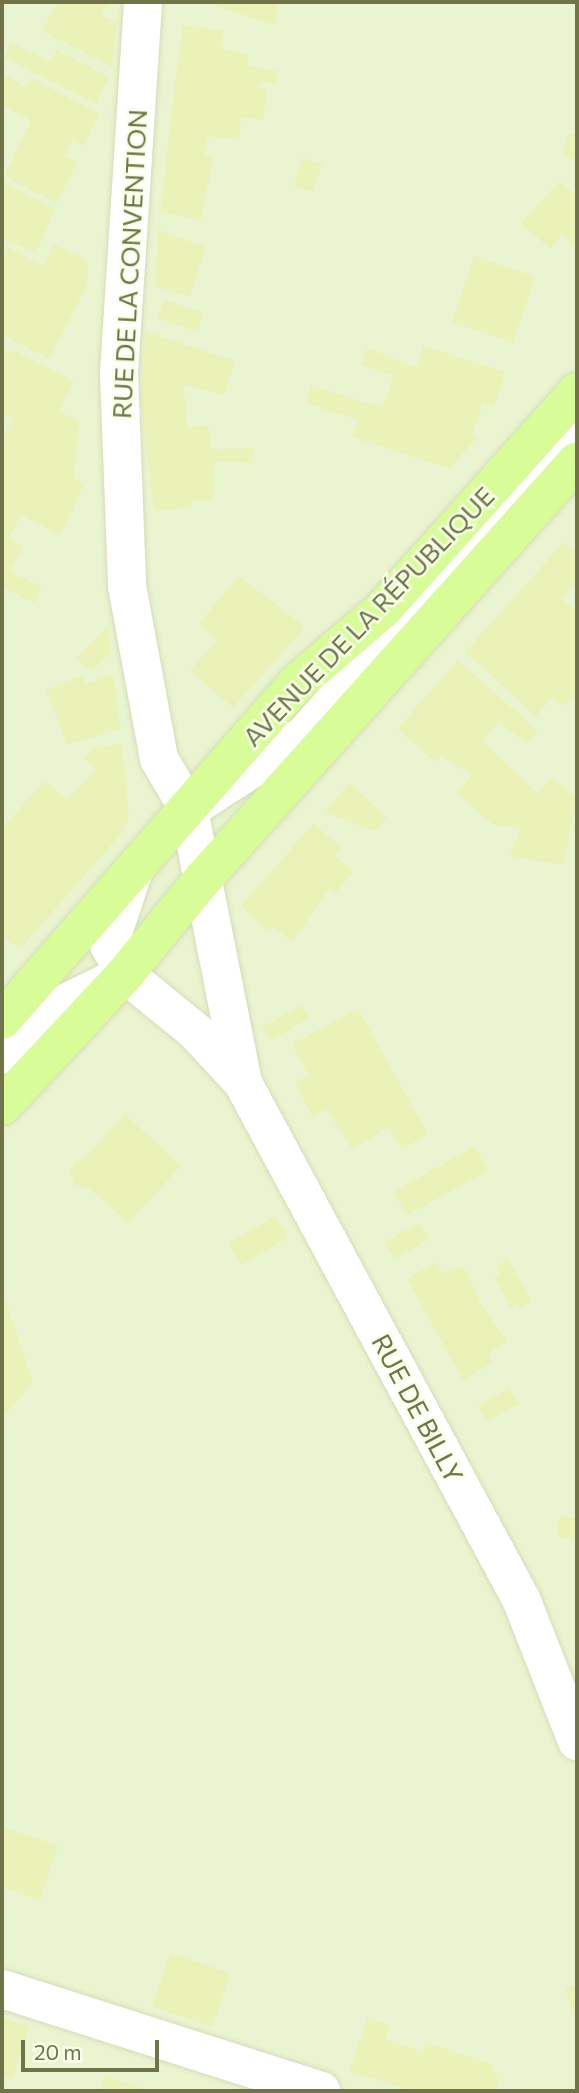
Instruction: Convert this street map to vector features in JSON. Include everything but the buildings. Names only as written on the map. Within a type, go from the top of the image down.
[{"type":"main road","name":"AVENUE DE LA RÉPUBLIQUE","points":[[2,1020],[134,873],[297,683],[383,609],[577,392]]},
{"type":"main road","name":"AVENUE DE LA RÉPUBLIQUE","points":[[2,1105],[125,974],[202,880],[577,461]]},
{"type":"street","name":"RUE DE LA CONVENTION","points":[[143,2],[119,374],[127,586],[159,759],[189,810],[202,880]]},
{"type":"street","points":[[189,810],[304,735],[577,428]]},
{"type":"street","points":[[2,1055],[61,1005],[125,974],[109,945],[134,873]]},
{"type":"street","name":"RUE DE BILLY","points":[[202,880],[243,1083]]},
{"type":"street","name":"RUE DE BILLY","points":[[125,974],[196,1032],[243,1083],[521,1599],[577,1741]]},
{"type":"street","points":[[2,1989],[321,2091]]},
{"type":"shaded area","points":[[2,2],[577,2],[577,2091],[2,2091]]}]
